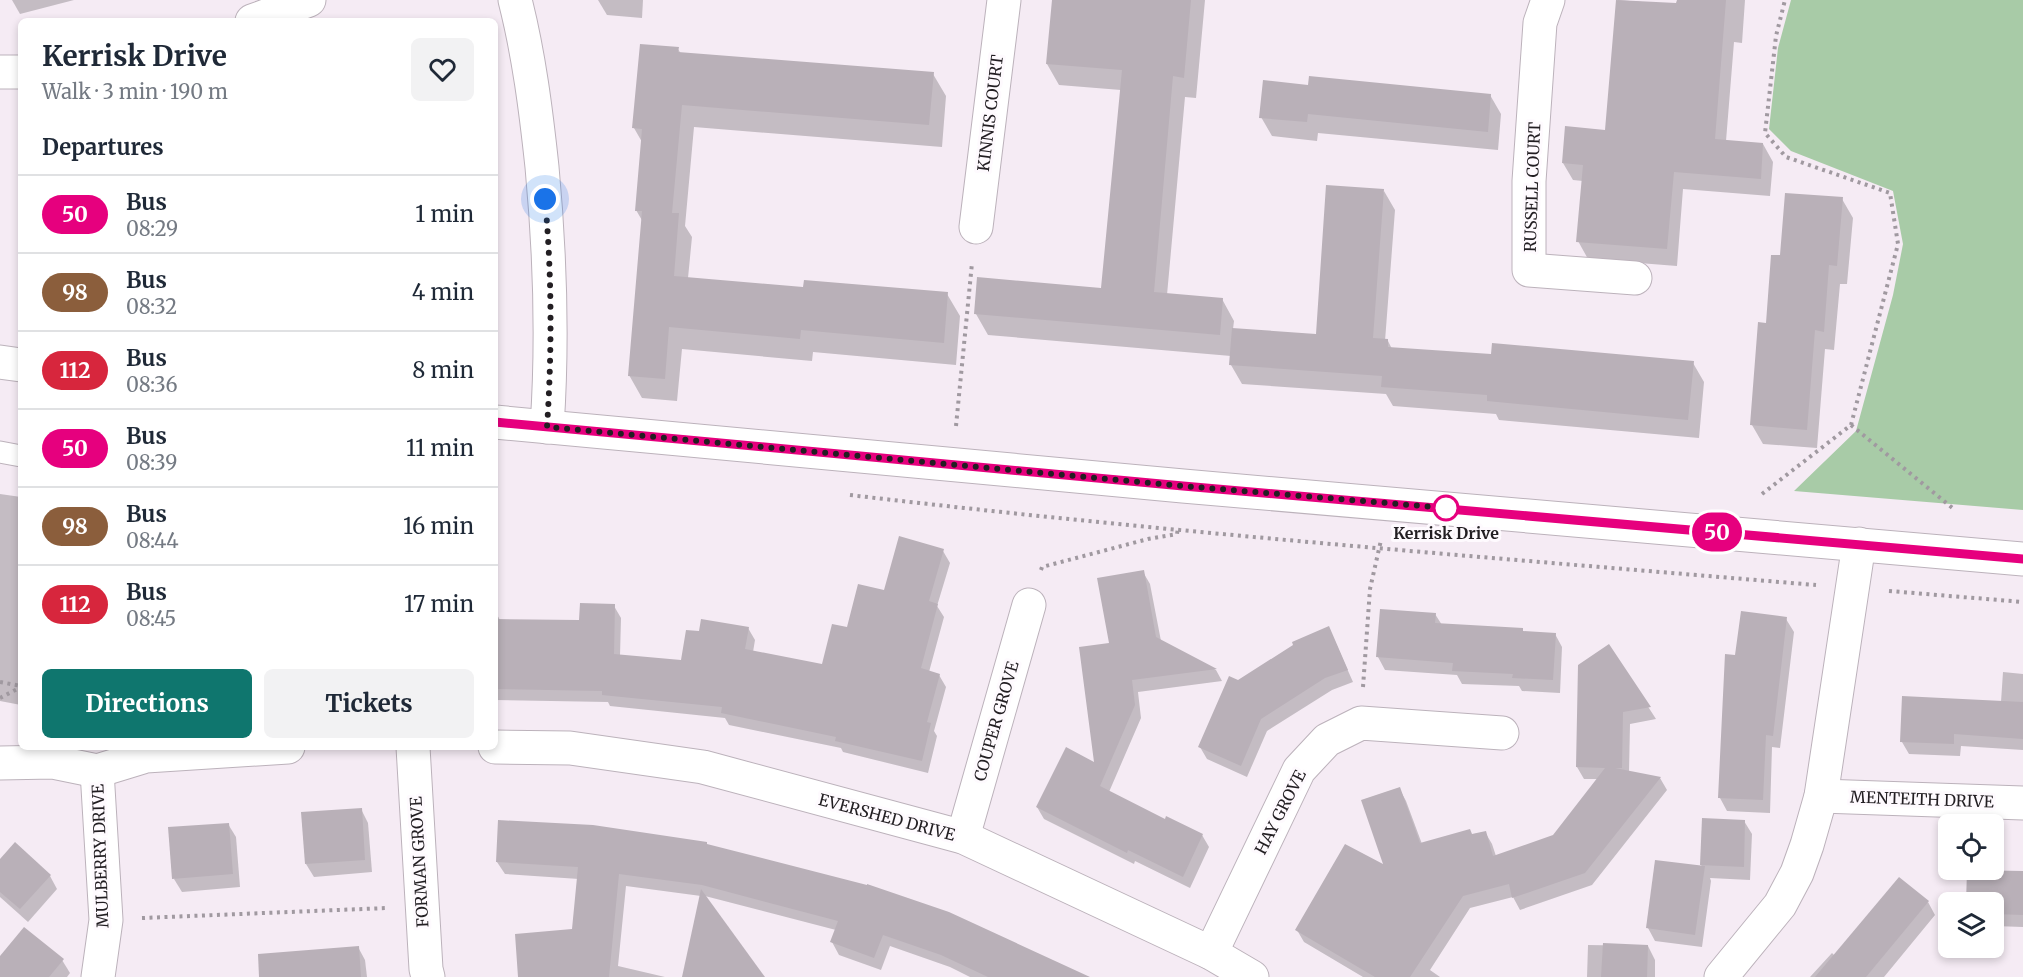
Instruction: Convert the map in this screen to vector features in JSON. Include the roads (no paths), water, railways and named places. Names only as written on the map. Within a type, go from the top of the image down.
[{"type":"street","points":[[515,0],[523,30],[537,117],[547,220],[550,307],[547,427]]},
{"type":"street","name":"KINNIS COURT","points":[[976,227],[1004,0]]},
{"type":"street","name":"RUSSELL COURT","points":[[1548,0],[1540,23],[1530,181],[1530,270],[1635,278]]},
{"type":"street","points":[[264,18],[303,8]]},
{"type":"street","points":[[0,72],[18,72]]},
{"type":"street","points":[[0,362],[18,365]]},
{"type":"street","points":[[498,422],[1183,486],[2023,559]]},
{"type":"street","points":[[1721,977],[1780,905],[1797,873],[1821,796],[1859,544]]},
{"type":"street","name":"COUPER GROVE","points":[[963,837],[1029,605]]},
{"type":"street","name":"HAY GROVE","points":[[1211,953],[1299,770],[1327,740],[1361,723],[1502,733]]},
{"type":"street","name":"EVERSHED DRIVE","points":[[498,747],[570,748],[703,767],[963,837],[1211,953],[1252,977]]},
{"type":"street","points":[[0,763],[53,762],[97,771],[146,756],[206,750]]},
{"type":"street","name":"FORMAN GROVE","points":[[413,750],[421,907],[428,977]]},
{"type":"street","name":"MULBERRY DRIVE","points":[[97,771],[106,920],[98,977]]},
{"type":"street","name":"MENTEITH DRIVE","points":[[1821,796],[2023,803]]},
{"type":"lane","points":[[0,452],[18,455]]},
{"type":"place","name":"Kerrisk Drive","points":[[1446,508]]}]
